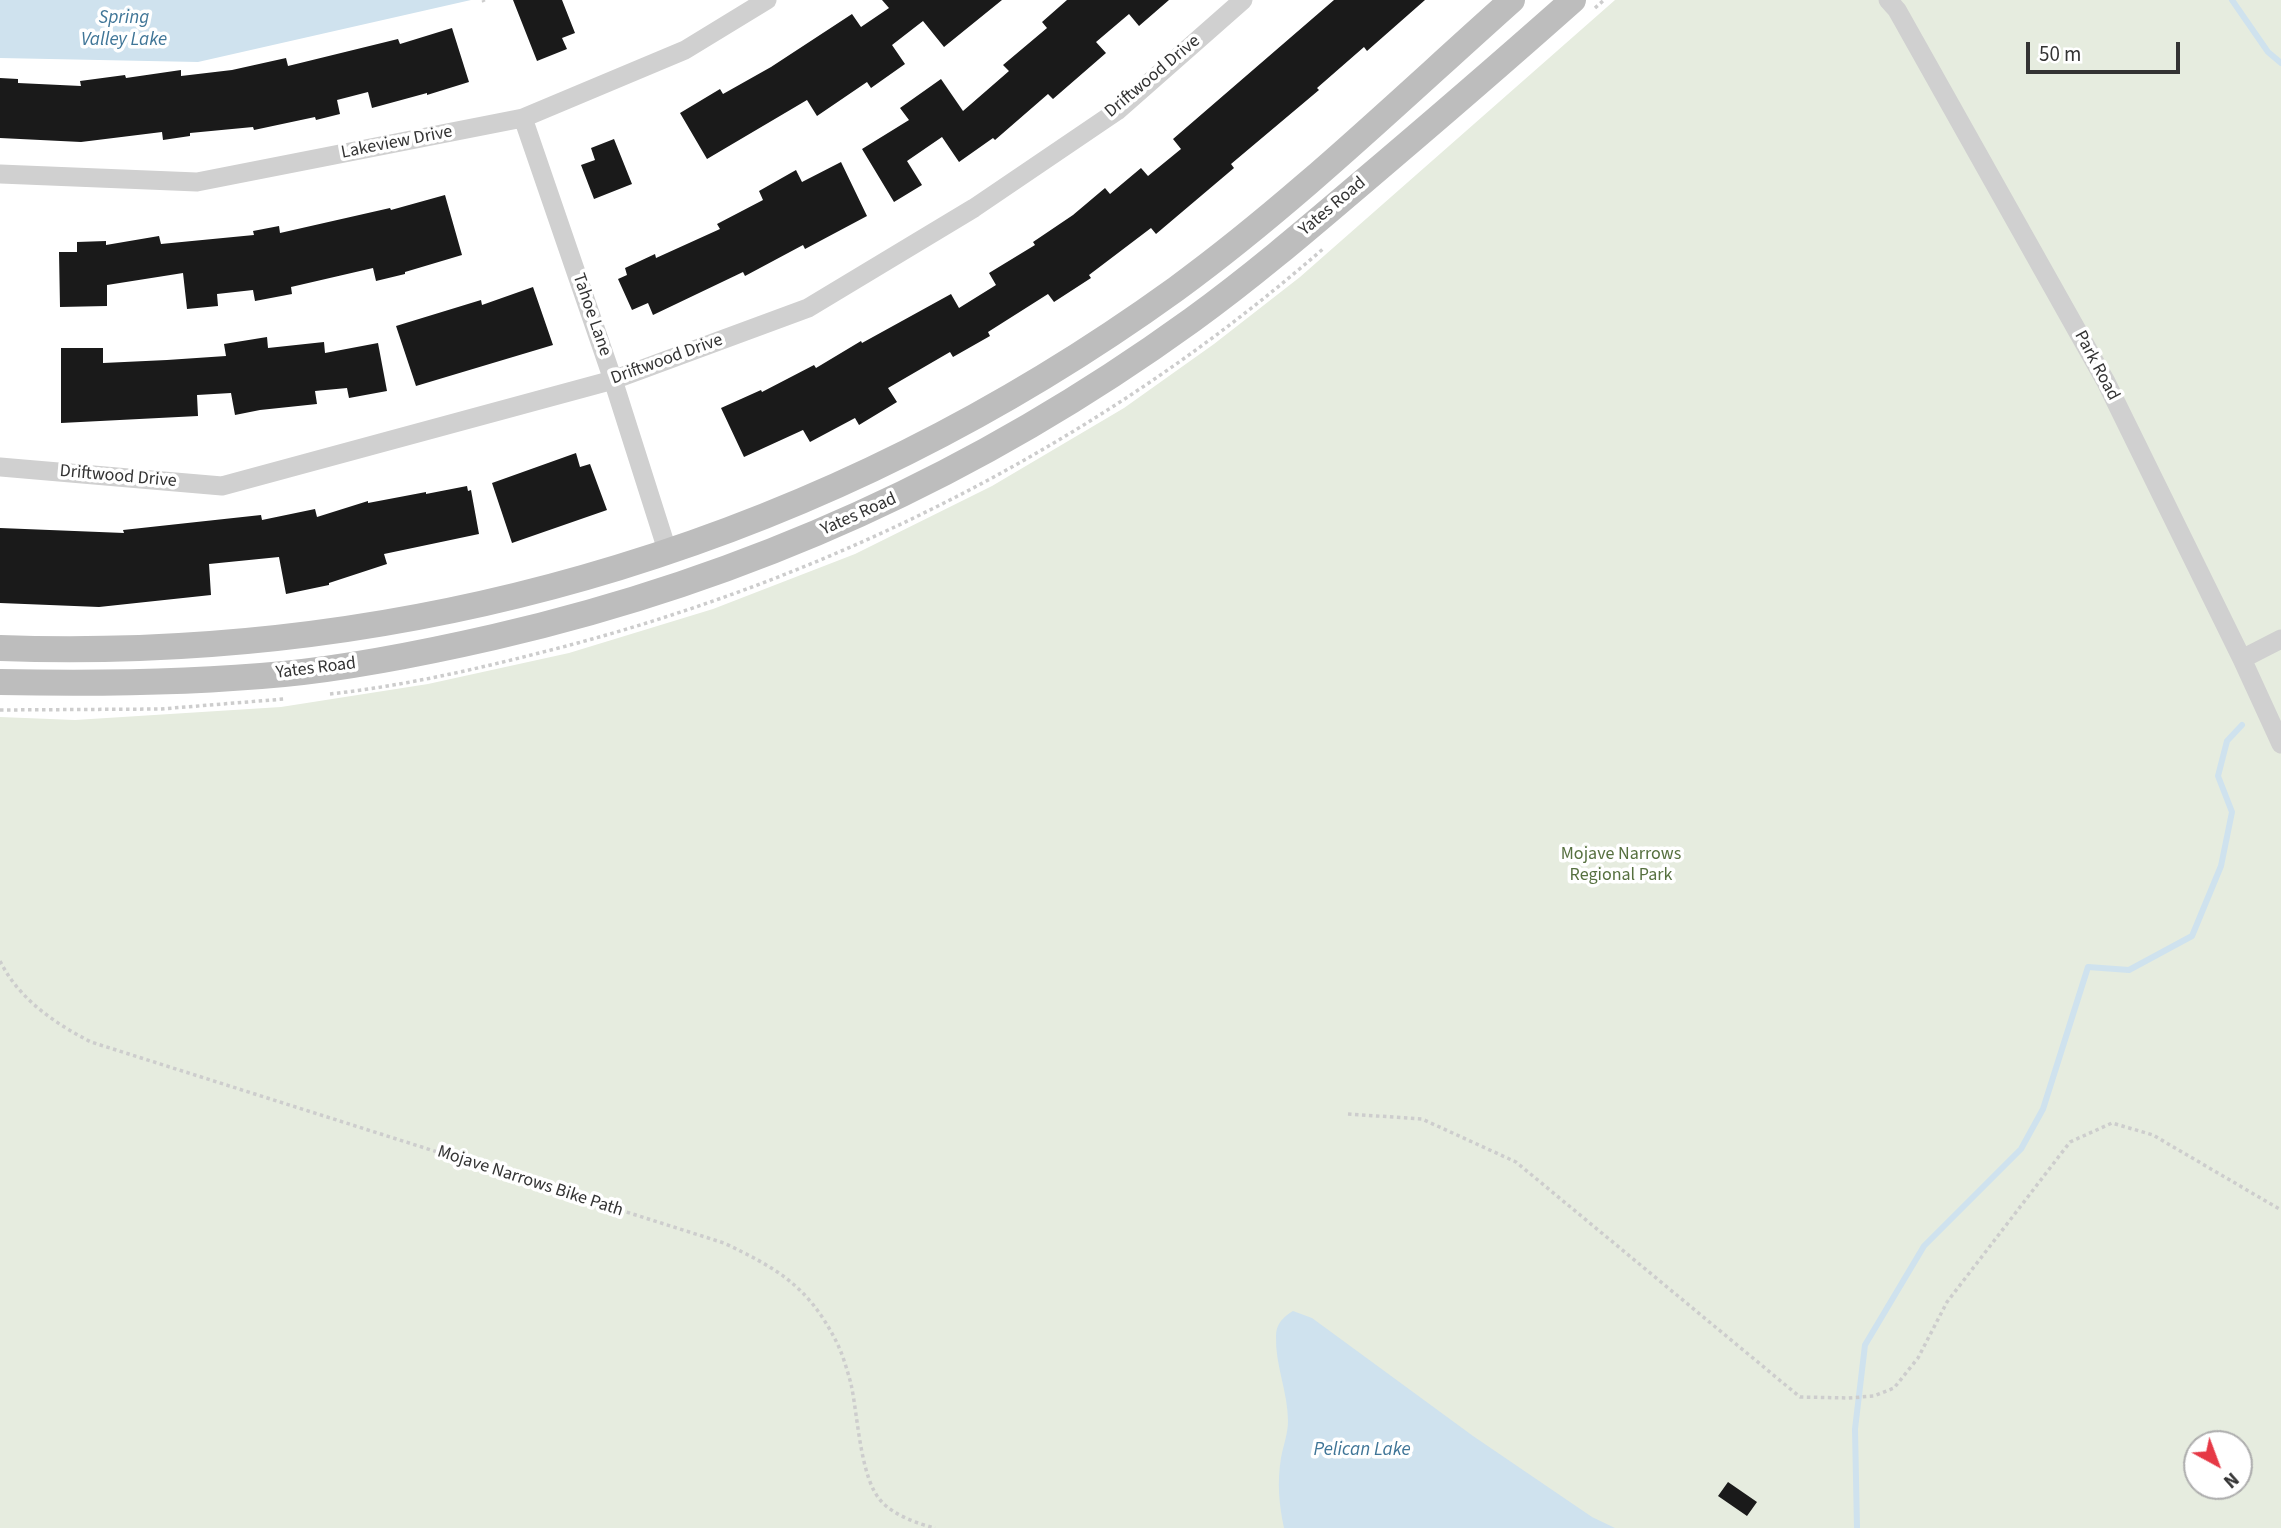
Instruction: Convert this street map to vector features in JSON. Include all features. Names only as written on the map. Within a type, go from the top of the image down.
[{"type":"main road","name":"Yates Road","points":[[0,648],[160,647],[274,639],[376,626],[527,595],[668,553],[796,505],[964,424],[1082,354],[1180,286],[1344,150],[1512,0]]},
{"type":"main road","name":"Yates Road","points":[[0,682],[174,682],[288,674],[404,657],[568,620],[710,576],[824,530],[906,494],[976,457],[1095,386],[1193,320],[1281,251],[1573,0]]},
{"type":"street","name":"Lakeview Drive","points":[[0,174],[197,182],[523,118],[685,50],[767,0]]},
{"type":"street","name":"Driftwood Drive","points":[[0,467],[222,486],[613,380],[808,308],[974,208],[1117,111],[1243,0]]},
{"type":"street","name":"Park Road","points":[[1888,0],[1897,9],[2106,382],[2281,744]]},
{"type":"street","name":"Tahoe Lane","points":[[523,118],[613,380],[668,553]]},
{"type":"street","points":[[2242,659],[2281,639]]},
{"type":"path","name":"Mojave Narrows Bike Path","points":[[0,961],[31,1003],[56,1024],[91,1042],[723,1243],[759,1259],[791,1280],[817,1309],[836,1340],[851,1383],[868,1476],[881,1502],[898,1514],[935,1528]]},
{"type":"path","points":[[1348,1114],[1422,1119],[1516,1162],[1800,1397],[1874,1396],[1894,1388],[1918,1358],[1947,1302],[2019,1212],[2070,1142],[2112,1123],[2153,1135],[2281,1210]]},
{"type":"green space","name":"Mojave Narrows Regional Park","points":[[1615,0],[2281,0],[2281,1528],[0,1528],[0,717],[75,720],[281,707],[428,684],[569,653],[713,609],[855,554],[992,486],[1124,408],[1214,344],[1300,277]]},
{"type":"water","name":"Spring Valley Lake","points":[[0,0],[471,0],[198,62],[0,58]]},
{"type":"water","name":"Pelican Lake","points":[[1293,1311],[1312,1318],[1473,1436],[1592,1517],[1615,1528],[1284,1528],[1279,1476],[1288,1421],[1276,1336],[1281,1321]]},
{"type":"building","points":[[513,0],[562,0],[575,33],[562,38],[567,49],[537,61]]},
{"type":"building","points":[[882,0],[1002,0],[944,47],[923,21],[892,45],[905,64],[871,88],[867,82],[817,116],[807,100],[707,159],[680,113],[720,89],[723,94],[771,67],[852,14],[861,27],[889,8]]},
{"type":"building","points":[[1067,0],[1169,0],[1139,26],[1129,14],[1096,42],[1106,53],[1053,99],[1048,94],[995,140],[993,138],[959,162],[942,137],[907,161],[922,185],[894,202],[862,149],[909,120],[900,108],[941,79],[963,111],[1009,71],[1003,65],[1047,28],[1042,22]]},
{"type":"building","points":[[1334,0],[1425,0],[1367,51],[1364,47],[1317,88],[1319,90],[1231,164],[1234,168],[1156,234],[1151,228],[1089,275],[1091,278],[1054,302],[1048,294],[988,332],[990,336],[953,357],[950,352],[888,388],[897,402],[859,425],[855,418],[810,442],[803,430],[744,457],[721,408],[761,390],[762,392],[814,365],[816,368],[951,294],[959,308],[996,285],[989,273],[1035,245],[1033,242],[1073,215],[1105,188],[1110,194],[1141,168],[1148,176],[1181,149],[1173,139]]},
{"type":"building","points":[[452,28],[469,82],[427,95],[372,108],[368,92],[337,100],[340,114],[316,120],[315,117],[254,130],[253,127],[190,133],[190,136],[163,140],[162,132],[81,142],[0,138],[0,78],[18,79],[18,83],[81,86],[80,81],[181,70],[181,76],[232,70],[286,58],[288,66],[398,39],[400,44]]},
{"type":"building","points":[[614,139],[632,184],[594,199],[581,165],[595,160],[591,148]]},
{"type":"building","points":[[841,162],[867,216],[805,249],[803,245],[745,276],[743,272],[653,315],[648,303],[632,310],[618,279],[627,275],[625,268],[655,254],[656,258],[720,229],[717,224],[763,200],[759,191],[796,170],[802,182]]},
{"type":"building","points":[[445,195],[462,255],[405,274],[376,281],[373,268],[291,287],[292,294],[255,301],[253,290],[217,294],[218,306],[187,309],[183,273],[107,285],[107,306],[60,307],[59,252],[77,252],[77,242],[106,241],[106,245],[159,236],[161,244],[254,235],[253,231],[279,226],[280,233],[390,208],[391,210]]},
{"type":"building","points":[[533,287],[553,345],[416,386],[396,326],[481,300],[482,305]]},
{"type":"building","points":[[267,337],[268,348],[324,342],[325,353],[378,343],[387,391],[349,398],[347,388],[315,391],[317,404],[235,415],[231,393],[197,395],[198,416],[61,423],[61,348],[103,348],[103,363],[167,360],[226,356],[224,344]]},
{"type":"building","points":[[576,453],[580,467],[590,464],[607,510],[512,543],[492,483]]},
{"type":"building","points":[[467,486],[468,491],[471,490],[479,534],[384,554],[387,564],[329,585],[286,594],[279,557],[209,564],[211,595],[99,607],[0,603],[0,528],[124,533],[123,530],[261,515],[262,520],[315,509],[317,517],[368,501]]},
{"type":"building","points":[[1728,1482],[1757,1502],[1747,1516],[1718,1496]]},
{"type":"waterway","points":[[2232,0],[2268,52],[2281,63]]},
{"type":"waterway","points":[[1857,1528],[1855,1429],[1865,1345],[1924,1246],[2021,1149],[2043,1109],[2088,967],[2129,970],[2192,936],[2221,866],[2232,812],[2218,776],[2227,741],[2242,725]]}]
